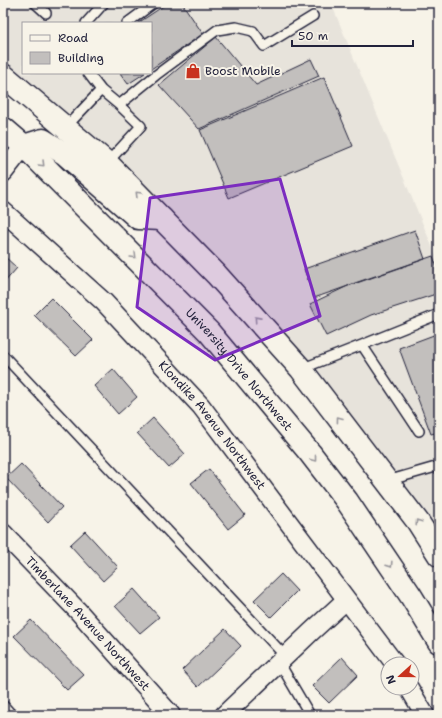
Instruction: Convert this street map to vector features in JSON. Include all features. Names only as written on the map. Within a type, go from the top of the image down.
[{"type":"highway","points":[[3,75],[107,163],[216,274],[301,369],[387,480],[418,522],[439,555]]},
{"type":"highway","name":"University Drive Northwest","points":[[3,128],[24,146],[214,338],[310,453],[347,501],[411,596],[439,642]]},
{"type":"highway","points":[[24,146],[43,140],[65,154],[138,218],[162,219]]},
{"type":"street","points":[[3,173],[24,146]]},
{"type":"street","name":"Klondike Avenue Northwest","points":[[3,211],[104,302],[201,406],[388,656]]},
{"type":"street","name":"Timberlane Avenue Northwest","points":[[3,533],[78,611],[171,715]]},
{"type":"street","points":[[224,715],[346,600]]},
{"type":"street","points":[[414,696],[425,715]]},
{"type":"lane","points":[[35,3],[46,13]]},
{"type":"lane","points":[[87,22],[104,3]]},
{"type":"lane","points":[[128,22],[154,3]]},
{"type":"lane","points":[[119,105],[156,75],[217,30],[236,27],[253,31],[264,46],[312,16]]},
{"type":"lane","points":[[89,74],[101,90],[141,126],[107,163]]},
{"type":"lane","points":[[65,128],[101,90]]},
{"type":"lane","points":[[301,369],[439,314]]},
{"type":"lane","points":[[362,344],[419,432]]},
{"type":"lane","points":[[3,355],[282,659],[310,715]]},
{"type":"lane","points":[[387,480],[439,466]]},
{"type":"lane","points":[[3,705],[12,715]]},
{"type":"highlighted area","points":[[280,179],[320,316],[215,360],[137,307],[150,198]]},
{"type":"shaded area","points":[[3,3],[331,3],[439,263],[439,554],[236,288],[3,82]]},
{"type":"building","points":[[168,3],[182,3],[203,34],[152,68],[152,22],[140,22]]},
{"type":"building","points":[[216,37],[256,85],[311,59],[319,76],[199,129],[159,85]]},
{"type":"building","points":[[121,74],[143,74],[128,84]]},
{"type":"building","points":[[324,77],[353,146],[229,198],[200,130]]},
{"type":"building","points":[[415,230],[425,259],[314,298],[304,269]]},
{"type":"building","points":[[3,255],[17,268],[3,284]]},
{"type":"building","points":[[433,256],[439,274],[439,293],[371,315],[326,336],[310,304],[352,284]]},
{"type":"building","points":[[51,298],[93,340],[76,356],[34,315]]},
{"type":"building","points":[[439,333],[439,432],[431,434],[399,348]]},
{"type":"building","points":[[113,369],[137,397],[118,414],[94,386]]},
{"type":"building","points":[[153,418],[185,454],[169,468],[137,433]]},
{"type":"building","points":[[21,464],[62,507],[48,522],[6,478]]},
{"type":"building","points":[[209,469],[245,515],[228,529],[191,483]]},
{"type":"building","points":[[85,531],[118,567],[103,581],[70,545]]},
{"type":"building","points":[[281,574],[297,591],[271,617],[254,600]]},
{"type":"building","points":[[134,589],[159,617],[140,633],[115,606]]},
{"type":"building","points":[[31,620],[84,675],[67,690],[14,636]]},
{"type":"building","points":[[225,629],[241,646],[198,687],[182,670]]},
{"type":"building","points":[[342,657],[358,675],[329,703],[312,686]]},
{"type":"place","name":"Boost Mobile","points":[[193,71]]}]
